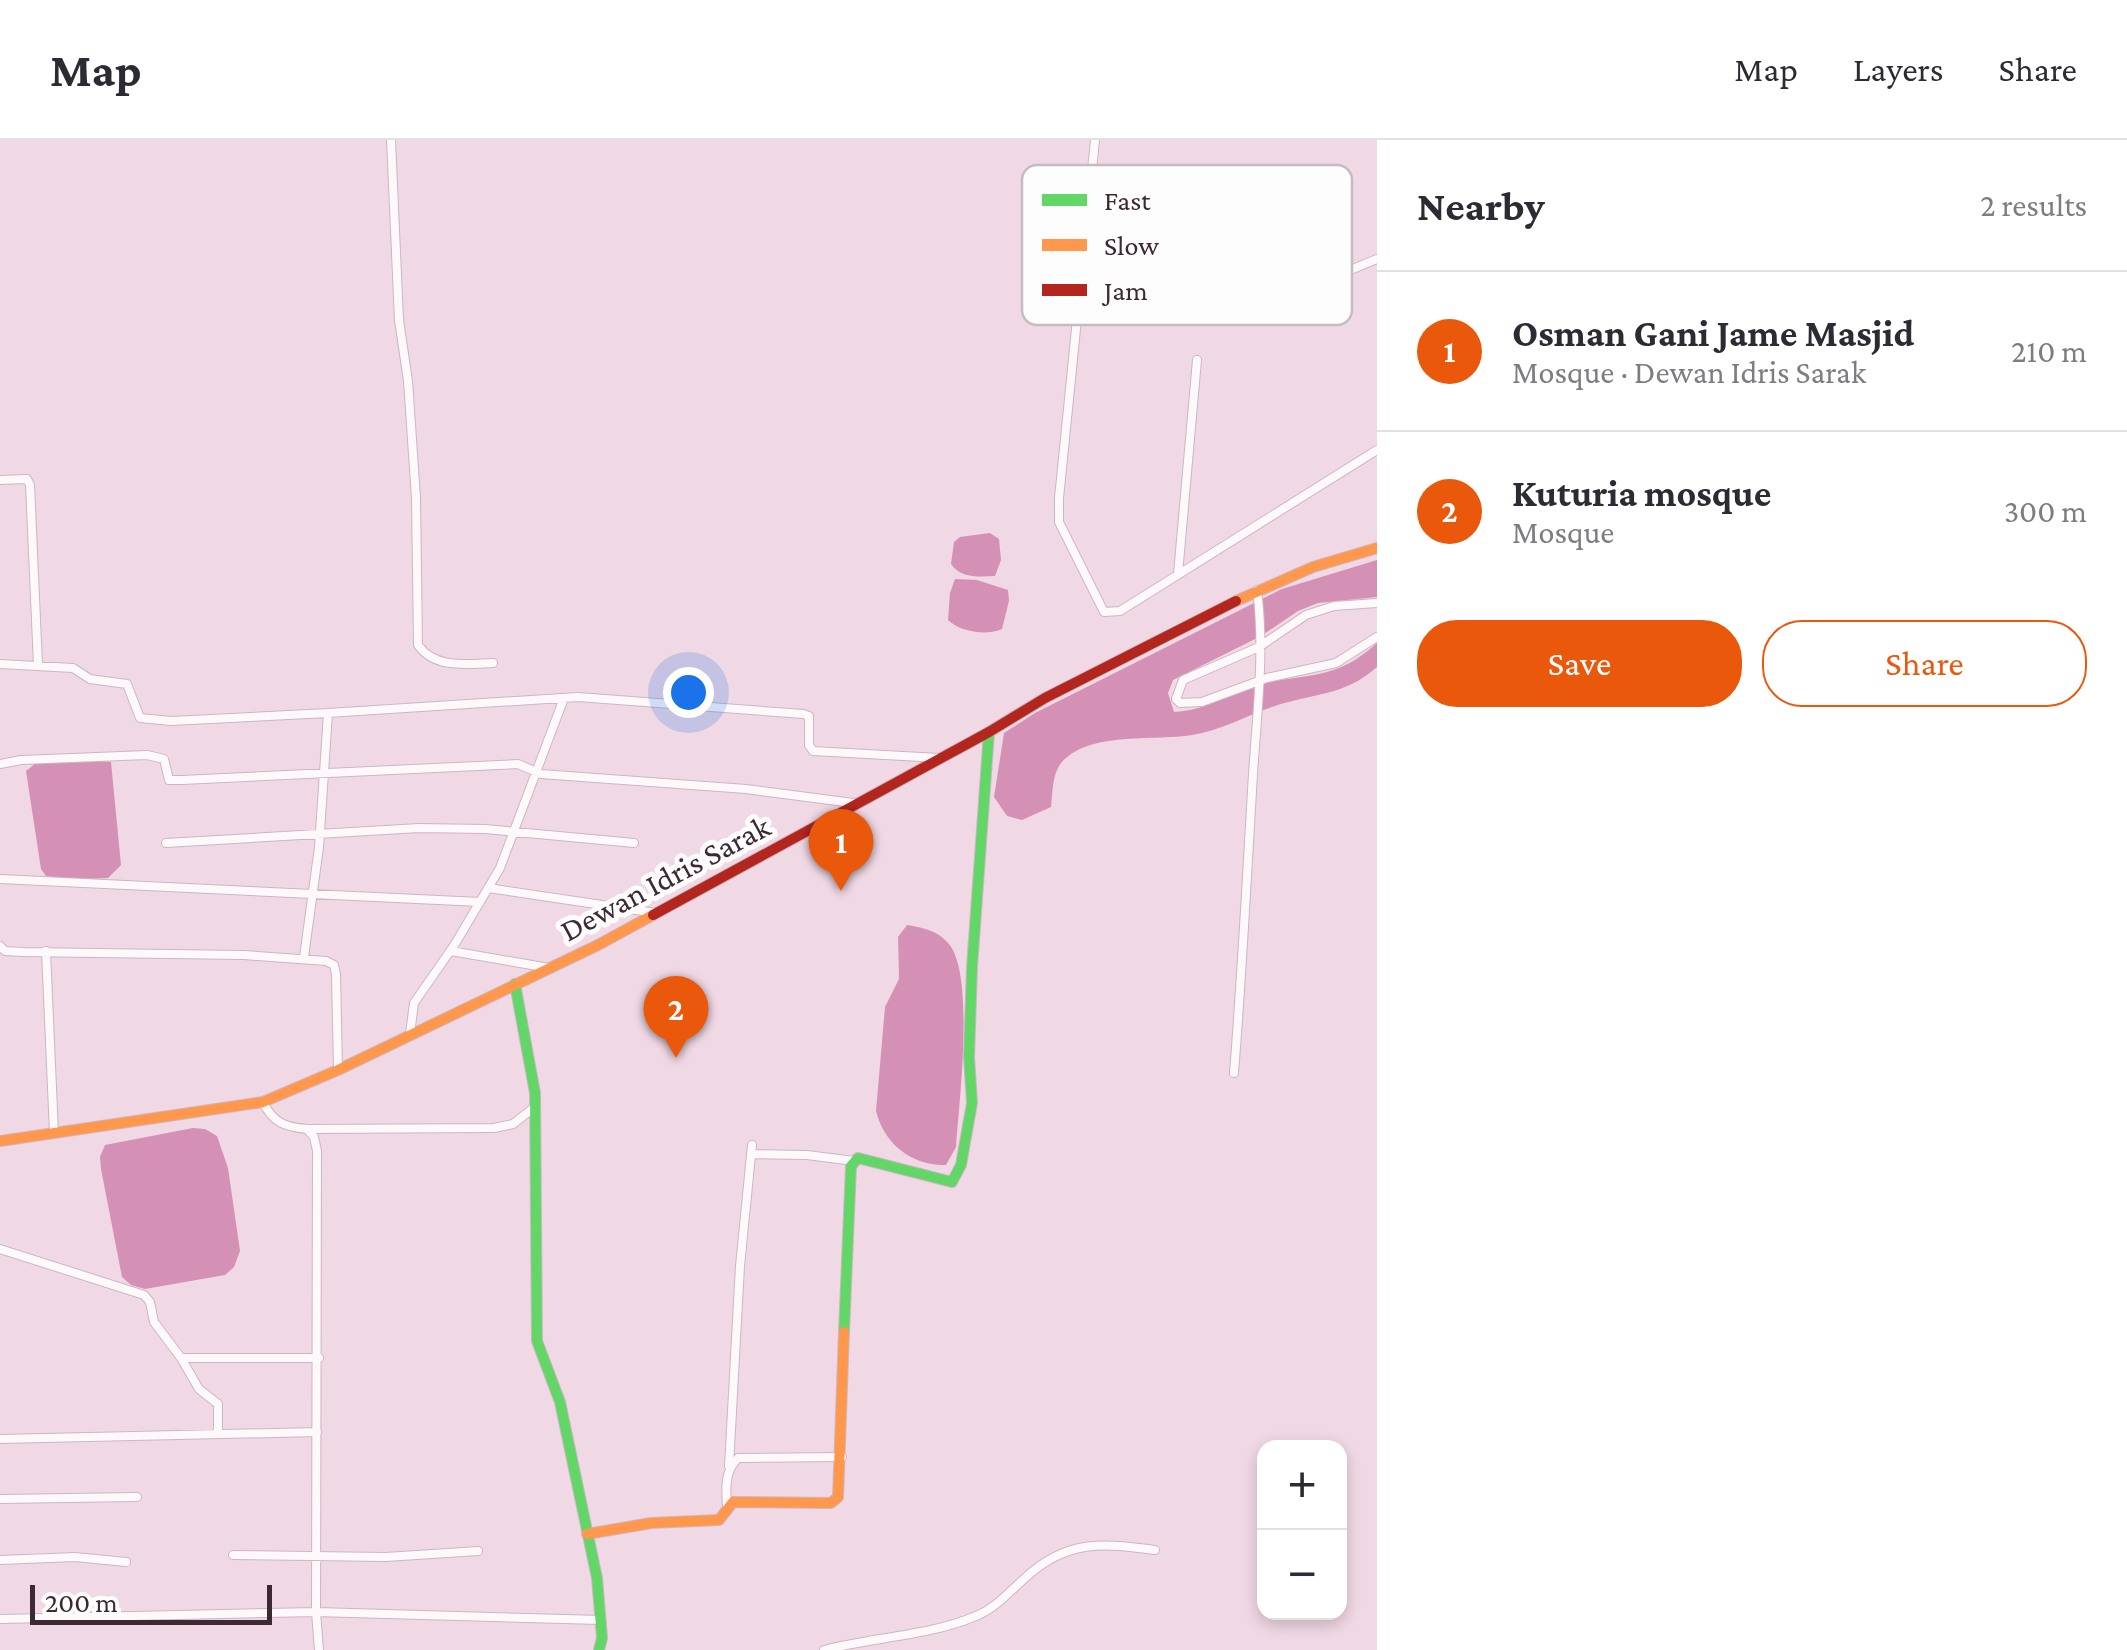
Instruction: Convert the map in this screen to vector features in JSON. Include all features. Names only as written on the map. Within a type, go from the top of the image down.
[{"type":"street","points":[[390,140],[399,320],[408,381],[416,498],[418,645],[425,656],[438,661],[493,663]]},
{"type":"street","points":[[1092,165],[1095,140]]},
{"type":"street","points":[[1352,269],[1377,259]]},
{"type":"street","points":[[1076,325],[1059,522],[1104,612],[1120,611],[1377,450]]},
{"type":"street","points":[[1178,574],[1197,360]]},
{"type":"street","points":[[0,480],[27,479],[30,485],[38,665]]},
{"type":"street","name":"Dewan Idris Sarak","points":[[0,1140],[263,1102],[338,1070],[656,914],[1045,698],[1258,590],[1377,548]]},
{"type":"street","points":[[1234,1073],[1259,680],[1258,590]]},
{"type":"street","points":[[1377,603],[1334,606],[1306,615],[1259,647],[1184,680],[1176,699],[1180,703],[1202,702],[1259,680],[1336,663],[1377,637]]},
{"type":"street","points":[[0,664],[73,668],[90,680],[126,684],[140,718],[328,713],[564,698],[649,701],[803,714],[809,716],[809,745],[813,750],[939,758]]},
{"type":"street","points":[[410,1034],[414,1003],[480,902],[515,832],[564,698]]},
{"type":"street","points":[[304,957],[326,773],[328,713]]},
{"type":"street","points":[[728,1507],[726,1483],[740,1266],[752,1149],[885,1162],[932,1181],[952,1182],[958,1174],[972,1103],[972,967],[989,732]]},
{"type":"street","points":[[0,764],[147,755],[164,759],[169,780],[518,764],[534,772],[746,789],[853,803]]},
{"type":"street","points":[[166,843],[420,828],[515,832],[634,844]]},
{"type":"street","points":[[0,879],[480,902]]},
{"type":"street","points":[[488,888],[656,914]]},
{"type":"street","points":[[0,946],[23,952],[304,957],[334,965],[338,1070]]},
{"type":"street","points":[[46,950],[54,1134]]},
{"type":"street","points":[[451,951],[549,968]]},
{"type":"street","points":[[514,984],[536,1106],[534,1322],[537,1341],[560,1402],[597,1578],[602,1620],[599,1650]]},
{"type":"street","points":[[263,1102],[270,1116],[285,1127],[308,1129],[494,1128],[513,1124],[536,1106]]},
{"type":"street","points":[[308,1129],[318,1151],[319,1650]]},
{"type":"street","points":[[587,1534],[651,1523],[720,1520],[733,1502],[831,1504],[838,1497],[854,1161]]},
{"type":"street","points":[[0,1249],[144,1295],[150,1302],[154,1322],[199,1389],[218,1404],[218,1432]]},
{"type":"street","points":[[181,1358],[319,1358]]},
{"type":"street","points":[[0,1439],[317,1432]]},
{"type":"street","points":[[730,1466],[738,1458],[842,1457]]},
{"type":"street","points":[[0,1499],[137,1497]]},
{"type":"street","points":[[824,1650],[979,1616],[1030,1573],[1084,1544],[1108,1543],[1155,1550]]},
{"type":"street","points":[[233,1555],[316,1558],[478,1551]]},
{"type":"street","points":[[0,1560],[75,1556],[126,1562]]},
{"type":"street","points":[[0,1618],[316,1612],[602,1620]]},
{"type":"shaded area","points":[[990,533],[999,539],[1001,560],[995,576],[970,576],[955,569],[951,564],[954,542],[960,537]]},
{"type":"shaded area","points":[[1377,560],[1377,597],[1318,603],[1298,611],[1261,636],[1173,680],[1168,693],[1174,712],[1197,708],[1262,684],[1335,670],[1377,643],[1377,667],[1364,677],[1339,689],[1272,707],[1202,733],[1109,741],[1078,750],[1058,768],[1051,807],[1022,820],[1007,816],[994,797],[1004,733],[1035,713],[1282,589]]},
{"type":"shaded area","points":[[955,579],[977,580],[1008,590],[1002,629],[974,632],[948,620]]},
{"type":"shaded area","points":[[111,762],[121,865],[108,878],[70,880],[46,876],[41,869],[26,771],[36,763]]},
{"type":"shaded area","points":[[907,925],[935,933],[949,944],[961,983],[963,1041],[956,1147],[946,1165],[922,1162],[901,1151],[886,1134],[876,1111],[885,1007],[899,979],[898,937]]},
{"type":"shaded area","points":[[193,1128],[217,1136],[228,1168],[240,1251],[234,1267],[225,1275],[145,1289],[131,1285],[122,1277],[100,1157],[105,1145]]},
{"type":"traffic: fast","points":[[844,1332],[851,1166],[858,1158],[952,1182],[961,1165],[972,1103],[972,967],[989,732]]},
{"type":"traffic: fast","points":[[515,984],[535,1093],[537,1341],[560,1402],[597,1578],[602,1638],[599,1650]]},
{"type":"traffic: slow","points":[[1236,601],[1313,567],[1377,548]]},
{"type":"traffic: slow","points":[[0,1141],[263,1102],[338,1070],[653,915]]},
{"type":"traffic: slow","points":[[587,1534],[651,1523],[719,1520],[733,1502],[831,1503],[838,1497],[844,1332]]},
{"type":"traffic: jam","points":[[653,915],[1045,698],[1236,601]]},
{"type":"place","name":"Osman Gani Jame Masjid","points":[[841,891]]},
{"type":"place","name":"Kuturia mosque","points":[[676,1058]]}]
